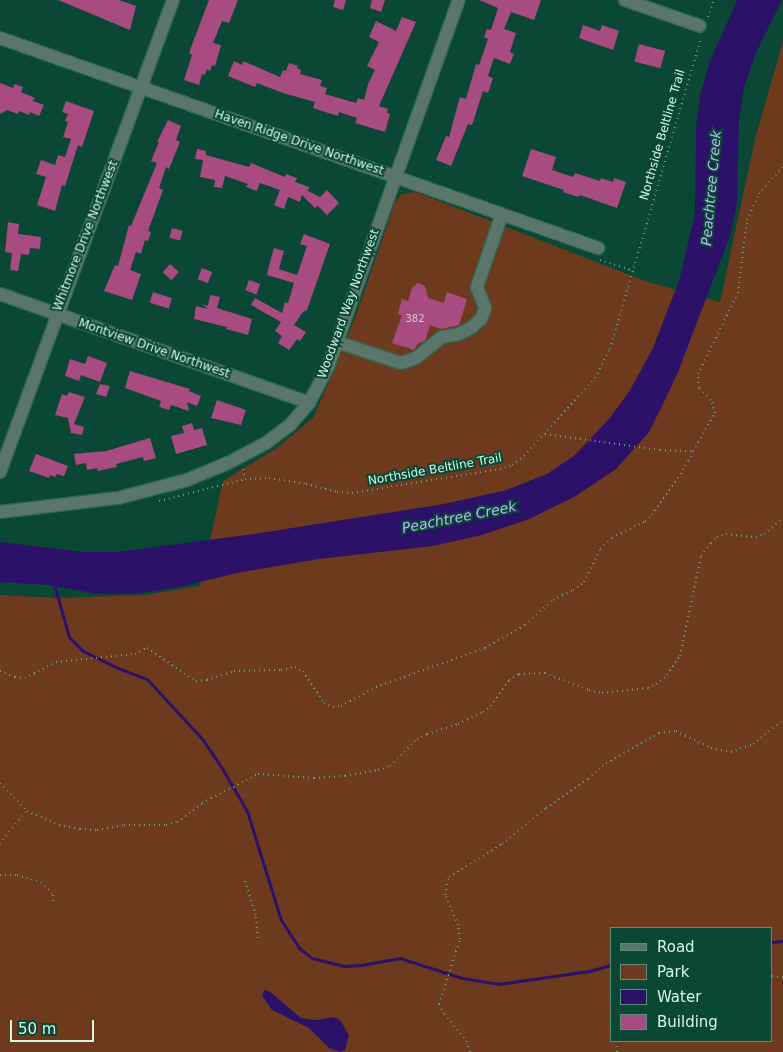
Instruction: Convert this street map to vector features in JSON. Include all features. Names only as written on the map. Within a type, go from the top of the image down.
[{"type":"street","name":"Whitmore Drive Northwest","points":[[0,472],[57,314],[100,204],[140,87],[173,0]]},
{"type":"street","name":"Woodward Way Northwest","points":[[0,512],[118,498],[187,480],[228,463],[266,443],[290,425],[309,403],[328,368],[459,0]]},
{"type":"street","points":[[626,0],[703,27]]},
{"type":"street","name":"Haven Ridge Drive Northwest","points":[[0,38],[598,248]]},
{"type":"street","points":[[337,342],[401,363],[416,358],[442,337],[459,334],[472,327],[481,319],[485,308],[477,287],[502,214]]},
{"type":"street","name":"Montview Drive Northwest","points":[[0,294],[309,403]]},
{"type":"path","name":"Northside Beltline Trail","points":[[156,501],[245,479],[283,479],[337,492],[352,493],[500,469],[518,460],[545,434],[595,378],[604,364],[633,271],[703,27],[714,0]]},
{"type":"path","points":[[0,672],[24,678],[49,664],[135,654],[147,648],[196,681],[207,680],[234,670],[281,670],[295,667],[303,671],[324,703],[333,707],[341,706],[376,687],[485,648],[525,625],[553,600],[584,582],[600,548],[612,538],[645,522],[683,470],[692,450],[715,413],[710,400],[699,388],[698,374],[738,293],[745,233],[751,207],[772,177],[783,166]]},
{"type":"path","points":[[598,248],[594,258],[633,271]]},
{"type":"path","points":[[545,434],[660,450],[692,450]]},
{"type":"path","points":[[0,783],[26,811],[59,824],[80,829],[97,830],[124,825],[166,825],[177,822],[202,803],[252,776],[264,773],[314,778],[345,776],[390,766],[417,739],[426,734],[458,724],[483,712],[491,706],[509,680],[519,674],[532,672],[545,674],[588,690],[602,693],[634,691],[656,684],[667,675],[680,656],[697,572],[702,556],[711,543],[717,537],[726,534],[756,537],[764,534],[783,518]]},
{"type":"path","points":[[470,1052],[467,1042],[441,1009],[440,997],[460,939],[458,925],[445,895],[449,877],[502,844],[546,808],[588,779],[602,766],[666,730],[676,731],[720,750],[731,752],[742,750],[753,744],[783,720]]},
{"type":"path","points":[[0,844],[26,811]]},
{"type":"path","points":[[0,875],[16,874],[41,882],[53,896],[53,904]]},
{"type":"path","points":[[245,881],[256,917],[258,939]]},
{"type":"green space","points":[[783,41],[783,1052],[0,1052],[0,595],[58,598],[145,595],[200,586],[223,481],[277,448],[313,418],[358,310],[395,202],[402,194],[416,192],[648,282],[720,302],[755,139]]},
{"type":"water","name":"Peachtree Creek","points":[[737,0],[782,0],[755,55],[744,87],[739,120],[737,203],[730,236],[678,372],[664,402],[649,432],[616,469],[574,497],[529,519],[482,535],[433,546],[319,559],[242,572],[175,588],[131,594],[98,594],[48,585],[0,582],[0,542],[83,552],[117,552],[254,534],[444,504],[507,490],[547,474],[575,455],[609,419],[629,392],[653,348],[680,278],[695,213],[696,129],[700,96],[709,64]]},
{"type":"water","points":[[264,990],[269,991],[301,1018],[316,1020],[334,1017],[340,1020],[349,1035],[345,1050],[340,1052],[329,1048],[309,1028],[272,1010],[262,996]]},
{"type":"building","points":[[58,0],[119,0],[136,6],[130,30]]},
{"type":"building","points":[[209,0],[238,0],[229,23],[222,21],[213,43],[221,45],[215,66],[212,65],[210,71],[207,69],[205,75],[202,74],[199,85],[184,80],[192,55],[189,53]]},
{"type":"building","points":[[335,0],[346,0],[343,10],[333,7]]},
{"type":"building","points":[[372,0],[385,0],[381,12],[370,8]]},
{"type":"building","points":[[479,0],[541,0],[534,20],[511,12],[504,29],[516,33],[510,52],[514,54],[510,64],[494,58],[488,76],[493,78],[488,93],[483,91],[472,125],[468,124],[451,166],[436,160],[446,136],[449,137],[460,97],[466,99],[476,64],[479,65],[488,39],[484,37],[487,29],[491,30],[498,8]]},
{"type":"building","points":[[402,17],[416,22],[379,106],[388,109],[387,113],[390,114],[385,132],[355,123],[357,118],[339,112],[338,116],[313,108],[315,102],[257,83],[255,87],[228,76],[234,61],[242,65],[243,61],[280,77],[283,70],[286,71],[289,63],[298,66],[297,68],[301,70],[300,74],[322,80],[320,86],[327,88],[325,94],[356,103],[358,98],[364,100],[368,84],[375,70],[367,66],[379,42],[369,37],[376,21],[396,31]]},
{"type":"building","points":[[583,25],[600,31],[602,25],[619,31],[613,50],[579,38]]},
{"type":"building","points":[[639,44],[665,51],[660,68],[634,61]]},
{"type":"building","points":[[0,83],[13,88],[15,84],[23,87],[21,92],[35,98],[33,101],[44,105],[39,116],[30,112],[29,115],[19,111],[18,114],[7,110],[0,114]]},
{"type":"building","points":[[66,101],[94,111],[82,147],[78,145],[65,186],[62,185],[55,211],[37,205],[46,177],[36,174],[41,160],[55,165],[58,155],[65,157],[71,139],[63,137],[68,122],[65,121],[68,114],[62,112]]},
{"type":"building","points":[[168,120],[181,126],[176,140],[180,142],[169,169],[166,167],[159,188],[163,190],[148,231],[151,232],[148,241],[145,240],[141,254],[136,252],[130,270],[141,274],[132,300],[104,291],[115,265],[118,266],[129,225],[131,226],[157,163],[151,161],[159,142],[157,142]]},
{"type":"building","points":[[197,149],[206,151],[206,155],[249,167],[251,163],[285,177],[286,174],[297,178],[295,182],[309,187],[308,191],[320,197],[327,190],[339,203],[327,215],[318,206],[315,208],[302,195],[300,202],[288,197],[284,209],[274,205],[280,190],[260,183],[257,191],[246,187],[248,184],[225,176],[222,188],[214,187],[215,180],[200,177],[203,160],[195,159]]},
{"type":"building","points":[[531,149],[556,157],[552,170],[573,177],[575,173],[600,181],[601,178],[613,182],[614,178],[626,182],[617,208],[580,195],[578,197],[563,192],[564,190],[522,176]]},
{"type":"building","points":[[8,222],[19,224],[18,234],[41,237],[40,249],[30,248],[29,255],[21,254],[18,271],[10,270],[12,253],[5,252]]},
{"type":"building","points":[[172,228],[183,231],[180,241],[169,238]]},
{"type":"building","points":[[304,234],[330,244],[307,310],[303,312],[294,325],[306,332],[300,341],[297,339],[289,350],[278,343],[282,336],[275,331],[281,322],[251,305],[255,298],[282,313],[285,302],[288,303],[294,283],[267,275],[270,262],[274,248],[284,251],[279,269],[297,275],[307,246],[300,244]]},
{"type":"building","points":[[170,264],[179,272],[172,280],[163,272]]},
{"type":"building","points":[[202,268],[212,272],[208,283],[198,279]]},
{"type":"building","points":[[249,280],[260,284],[257,294],[245,290]]},
{"type":"building","points":[[418,283],[425,286],[428,298],[444,303],[447,292],[467,299],[459,325],[441,329],[430,325],[425,341],[418,343],[414,350],[392,343],[402,315],[398,314],[402,299],[408,301],[412,288]]},
{"type":"building","points":[[153,292],[172,298],[169,309],[150,302]]},
{"type":"building","points":[[210,295],[220,297],[217,308],[252,319],[248,335],[226,329],[227,327],[194,319],[196,306],[208,309],[202,304],[208,306]]},
{"type":"building","points":[[88,356],[107,363],[100,382],[81,375],[79,381],[65,376],[70,359],[85,364]]},
{"type":"building","points":[[130,371],[190,389],[189,391],[201,396],[197,406],[187,402],[189,411],[171,405],[169,410],[159,407],[161,401],[125,388]]},
{"type":"building","points":[[100,384],[110,386],[106,397],[96,394]]},
{"type":"building","points":[[69,392],[85,397],[74,424],[84,427],[82,435],[71,433],[68,418],[55,415],[62,394],[67,396]]},
{"type":"building","points":[[217,400],[246,410],[241,425],[211,418]]},
{"type":"building","points":[[192,423],[194,430],[202,428],[207,445],[176,454],[171,436],[184,433],[182,426]]},
{"type":"building","points":[[150,438],[156,458],[144,461],[143,457],[116,464],[117,467],[98,471],[97,468],[87,470],[86,463],[76,465],[74,454],[106,451]]},
{"type":"building","points":[[36,454],[68,466],[64,476],[57,474],[55,477],[50,475],[49,478],[29,471]]},
{"type":"waterway","points":[[54,584],[69,637],[83,651],[118,668],[147,679],[203,740],[247,811],[281,920],[299,948],[312,958],[345,966],[400,958],[462,978],[498,984],[589,971],[610,966]]},
{"type":"waterway","points":[[773,942],[783,941]]}]
